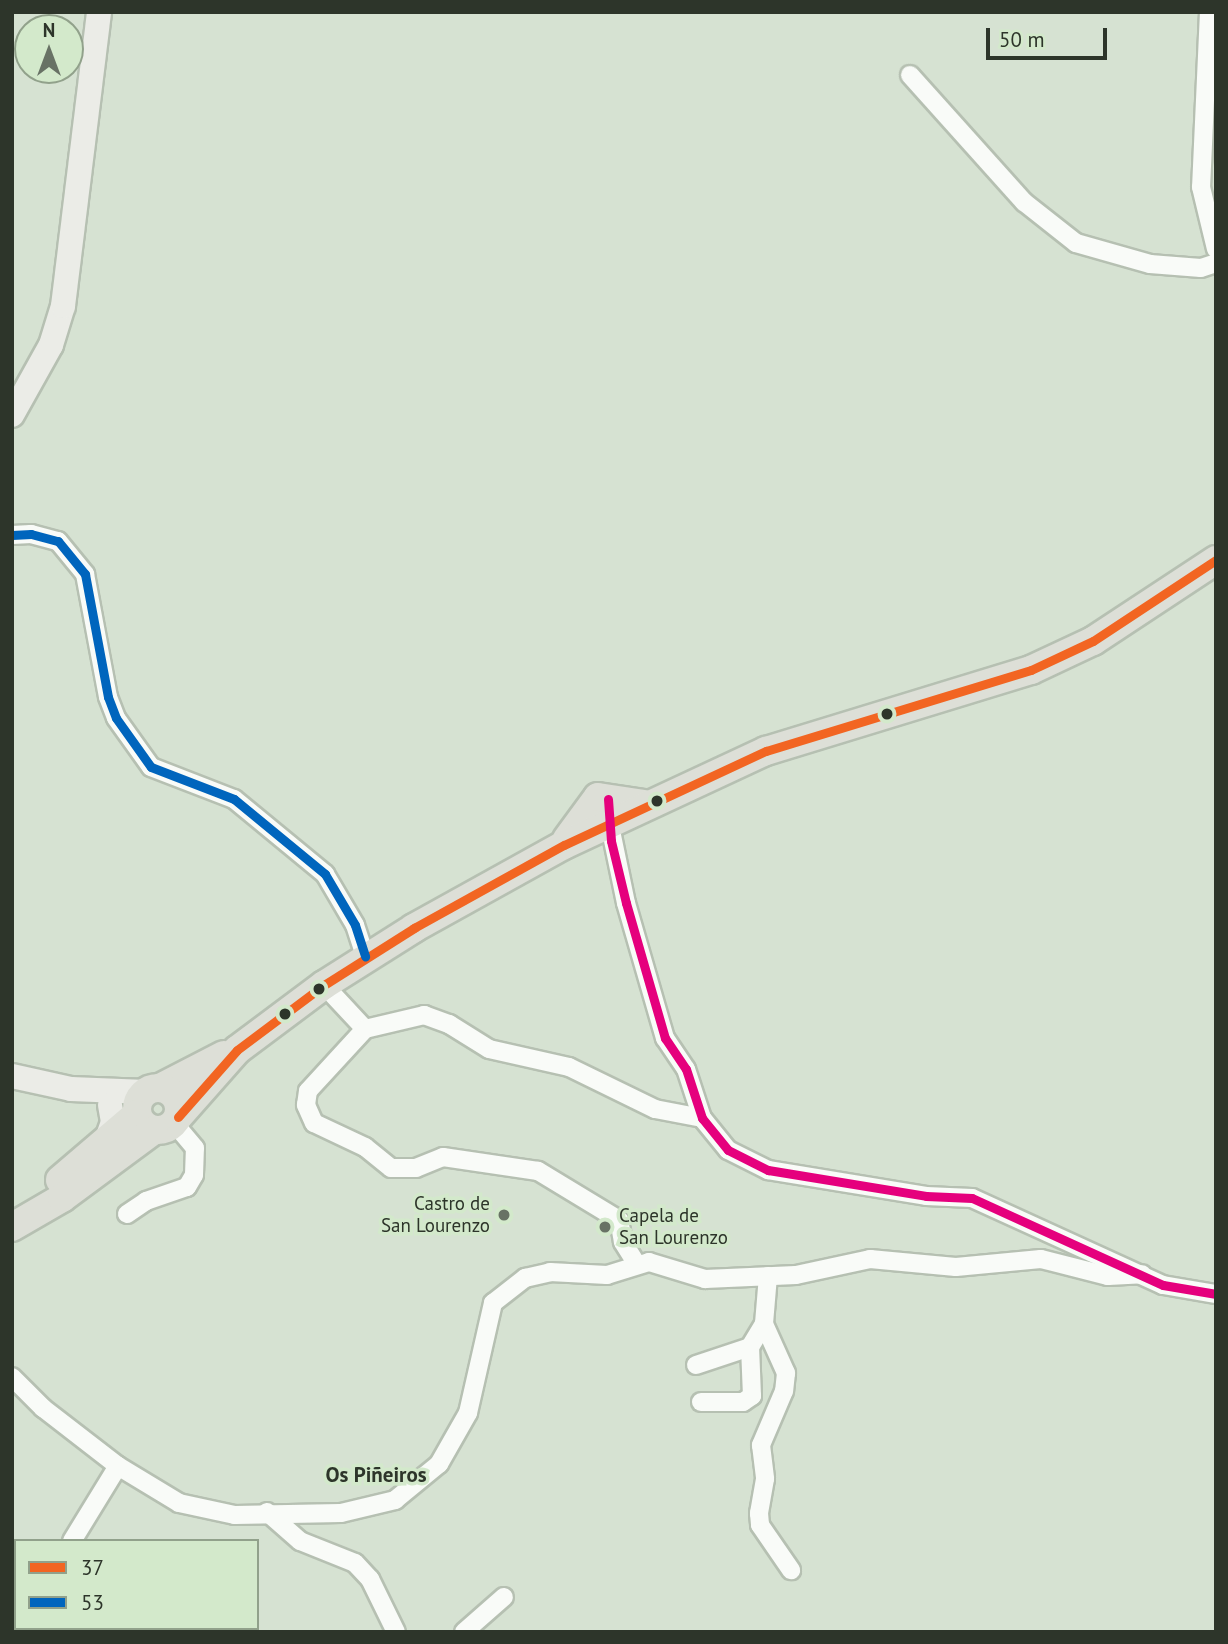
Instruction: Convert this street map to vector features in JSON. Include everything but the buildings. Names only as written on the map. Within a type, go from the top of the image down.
[{"type":"main road","points":[[12,415],[51,345],[63,306],[99,12]]},
{"type":"main road","points":[[87,122],[116,12]]},
{"type":"main road","points":[[12,1225],[62,1198],[155,1111],[365,956],[564,845],[603,809],[644,804],[765,751],[1031,670],[1093,641],[1213,563]]},
{"type":"main road","points":[[12,1076],[72,1088],[155,1111]]},
{"type":"main road","points":[[72,1088],[110,1105],[155,1111]]},
{"type":"main road","points":[[108,1136],[113,1122],[110,1105]]},
{"type":"main road","points":[[12,1225],[108,1136],[155,1111]]},
{"type":"street","points":[[1209,12],[1201,187],[1216,249]]},
{"type":"street","points":[[910,75],[1024,202],[1076,243],[1150,264],[1202,268],[1216,263]]},
{"type":"street","points":[[12,536],[38,534],[58,541],[85,574],[108,697],[116,718],[151,766],[234,799],[325,874],[355,925],[365,956]]},
{"type":"street","points":[[603,809],[626,903],[665,1038],[686,1069],[702,1118],[728,1150],[747,1164],[926,1196],[972,1198],[1163,1285],[1216,1294]]},
{"type":"street","points":[[324,985],[365,1029]]},
{"type":"street","points":[[636,1263],[623,1242],[619,1220],[538,1171],[443,1157],[416,1168],[391,1168],[365,1147],[314,1123],[306,1105],[308,1091],[365,1029],[424,1015],[449,1024],[489,1049],[560,1064],[655,1109],[702,1118]]},
{"type":"street","points":[[127,1214],[146,1201],[187,1187],[194,1175],[198,1159],[195,1148],[155,1111]]},
{"type":"street","points":[[12,1377],[43,1408],[118,1466],[179,1503],[210,1513],[341,1513],[395,1500],[439,1464],[455,1441],[468,1413],[493,1303],[525,1278],[550,1272],[607,1275],[636,1263],[673,1266],[705,1279],[822,1271],[853,1260],[956,1266],[1022,1258],[1108,1276],[1142,1274]]},
{"type":"street","points":[[701,1402],[748,1401],[754,1390],[750,1348],[764,1324],[768,1276]]},
{"type":"street","points":[[764,1324],[786,1373],[784,1391],[761,1445],[765,1479],[760,1525],[791,1570]]},
{"type":"street","points":[[696,1365],[750,1348]]},
{"type":"street","points":[[73,1539],[118,1466]]},
{"type":"street","points":[[267,1513],[299,1541],[355,1563],[370,1579],[396,1632]]},
{"type":"street","points":[[464,1632],[504,1597]]},
{"type":"transit line","name":"53","points":[[12,535],[31,534],[58,541],[85,574],[108,697],[116,718],[151,767],[234,799],[325,874],[355,925],[365,956]]},
{"type":"transit line","name":"37","points":[[178,1117],[237,1050],[324,985],[414,928],[564,845],[766,751],[1031,670],[1093,641],[1216,560]]},
{"type":"transit line","points":[[608,799],[611,841],[665,1038],[686,1069],[702,1118],[728,1150],[768,1170],[926,1196],[972,1198],[1163,1285],[1216,1294]]},
{"type":"place","name":"Castro de San Lourenzo","points":[[504,1215]]},
{"type":"place","name":"Capela de San Lourenzo","points":[[605,1227]]},
{"type":"district","name":"Os Piñeiros","points":[[376,1475]]}]
